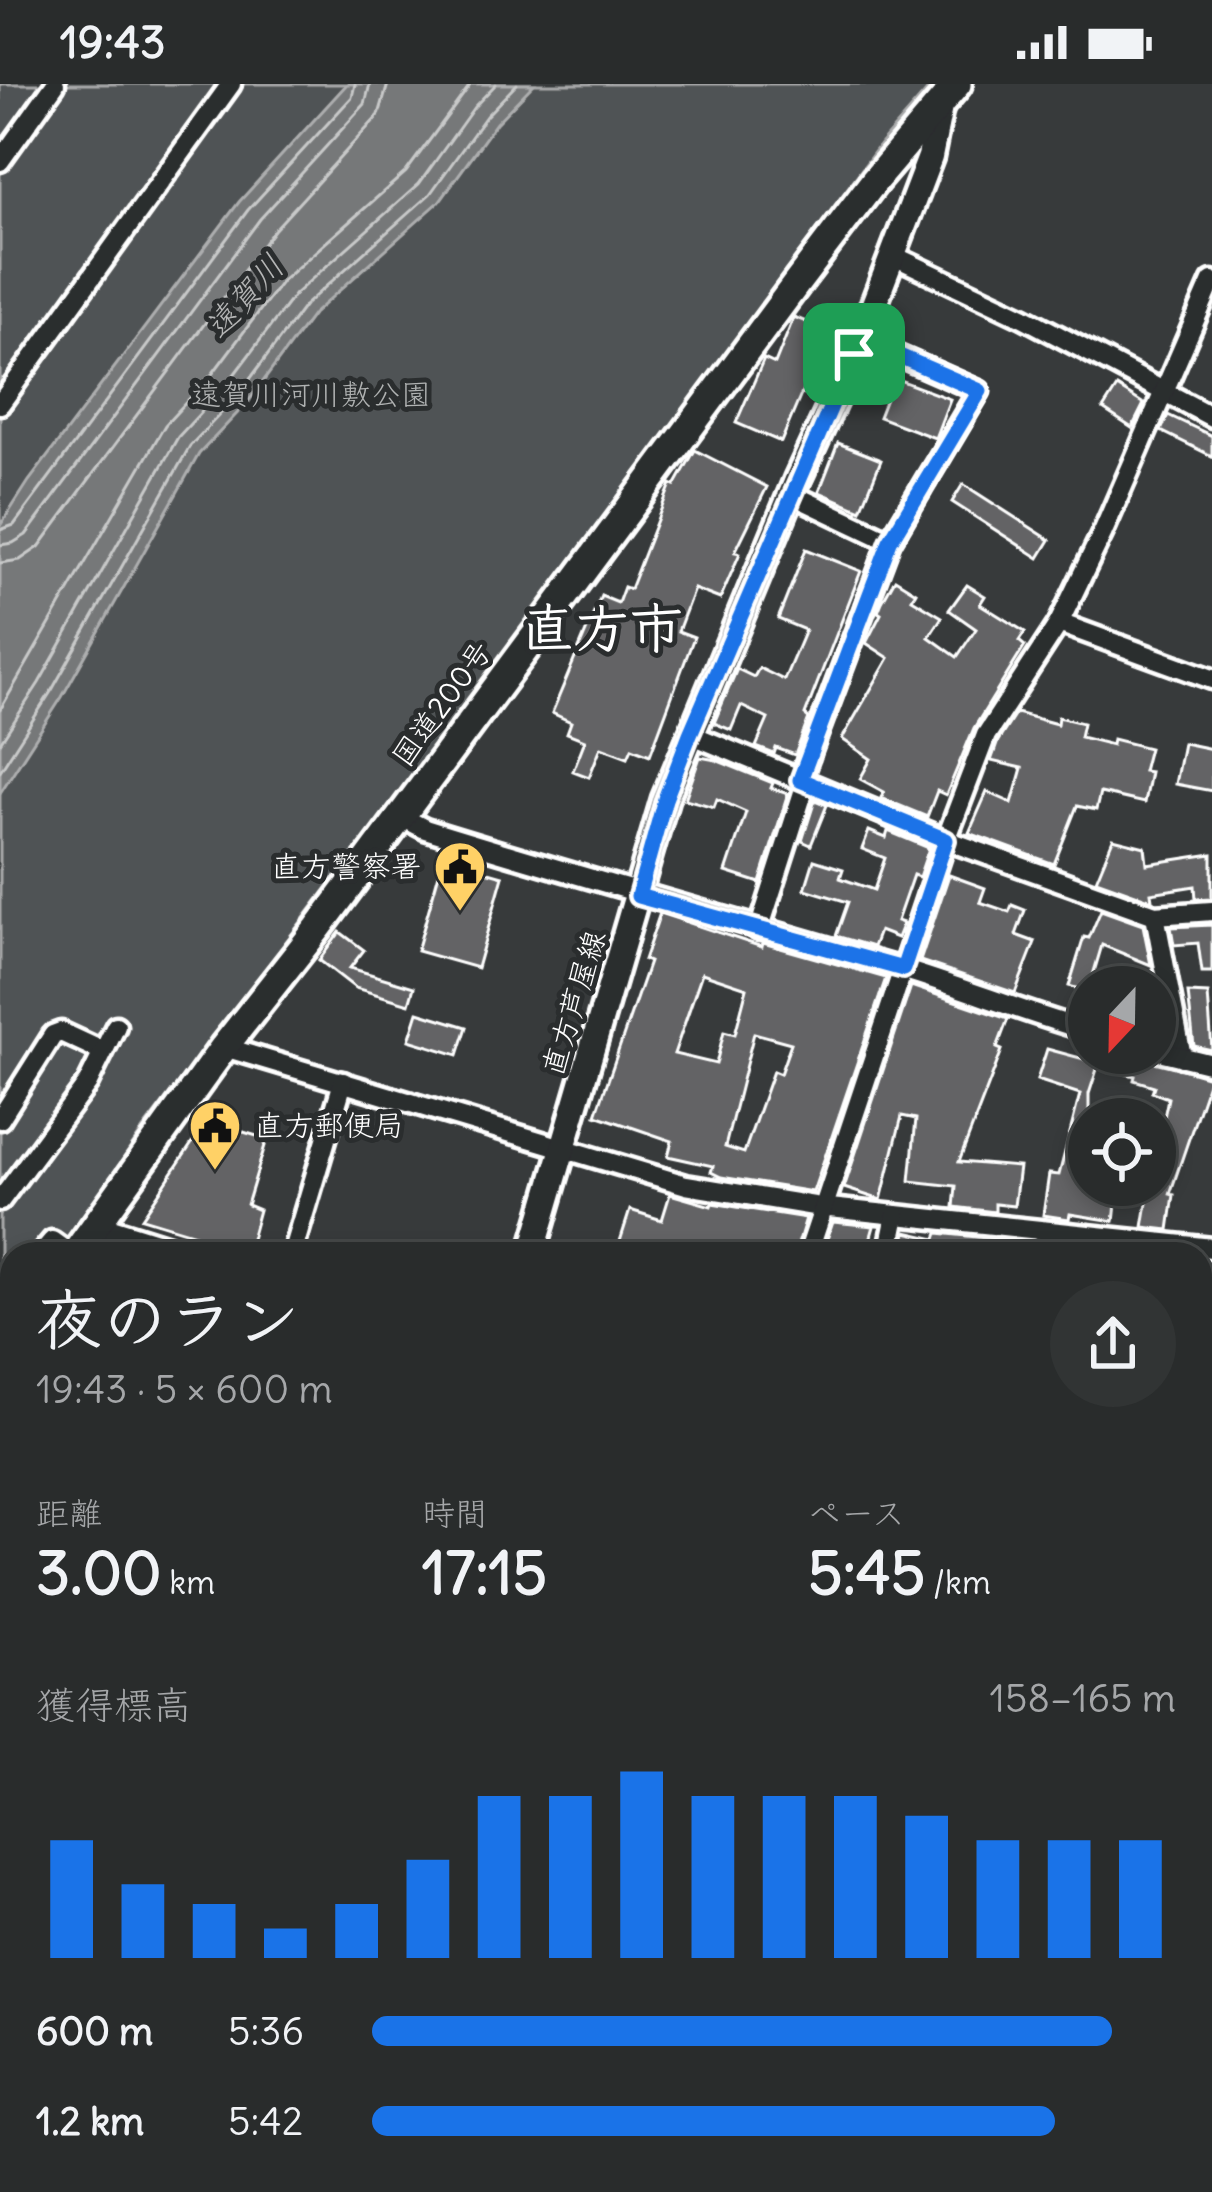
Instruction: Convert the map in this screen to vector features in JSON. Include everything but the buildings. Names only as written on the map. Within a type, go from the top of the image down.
[{"type":"highway","name":"国道200号","points":[[82,1242],[809,266],[949,93]]},
{"type":"main road","name":"直方芦屋線","points":[[535,1242],[665,799],[860,339],[930,157],[949,93]]},
{"type":"main road","points":[[95,1226],[146,1242]]},
{"type":"street","points":[[0,161],[56,84]]},
{"type":"street","points":[[0,404],[232,84]]},
{"type":"street","points":[[892,255],[1023,317],[1212,417]]},
{"type":"street","points":[[811,1242],[986,735],[1059,623],[1211,288]]},
{"type":"street","points":[[759,930],[803,781],[890,541],[980,391],[860,339]]},
{"type":"street","points":[[791,494],[890,541]]},
{"type":"street","points":[[1059,623],[1212,680]]},
{"type":"street","points":[[690,734],[946,840],[1155,914],[1212,910]]},
{"type":"street","points":[[400,816],[424,829],[638,896],[903,969],[1068,1025]]},
{"type":"street","points":[[1155,914],[1183,1057]]},
{"type":"street","points":[[0,1201],[88,1083],[116,1026]]},
{"type":"street","points":[[0,1119],[53,1035],[61,1032],[102,1051]]},
{"type":"street","points":[[224,1047],[686,1185],[820,1207],[1147,1242]]},
{"type":"street","points":[[1176,1055],[1212,1064]]},
{"type":"street","points":[[296,1242],[343,1082]]},
{"type":"street","points":[[890,1242],[896,1215]]},
{"type":"street","points":[[1026,1242],[1027,1231]]},
{"type":"green space","name":"遠賀川河川敷公園","points":[[0,84],[933,84],[881,143],[143,1129],[67,1242],[0,1242]]},
{"type":"water","name":"遠賀川","points":[[347,84],[534,84],[496,123],[439,202],[313,314],[248,402],[199,454],[62,697],[0,793],[0,526],[239,202]]},
{"type":"place","name":"直方警察署","points":[[460,913]]},
{"type":"place","name":"直方郵便局","points":[[215,1172]]},
{"type":"district","name":"直方市","points":[[602,628]]},
{"type":"route","points":[[860,339],[980,391],[890,541],[800,780],[946,840],[903,969],[638,896],[665,799],[690,734],[854,354],[860,339]]}]
